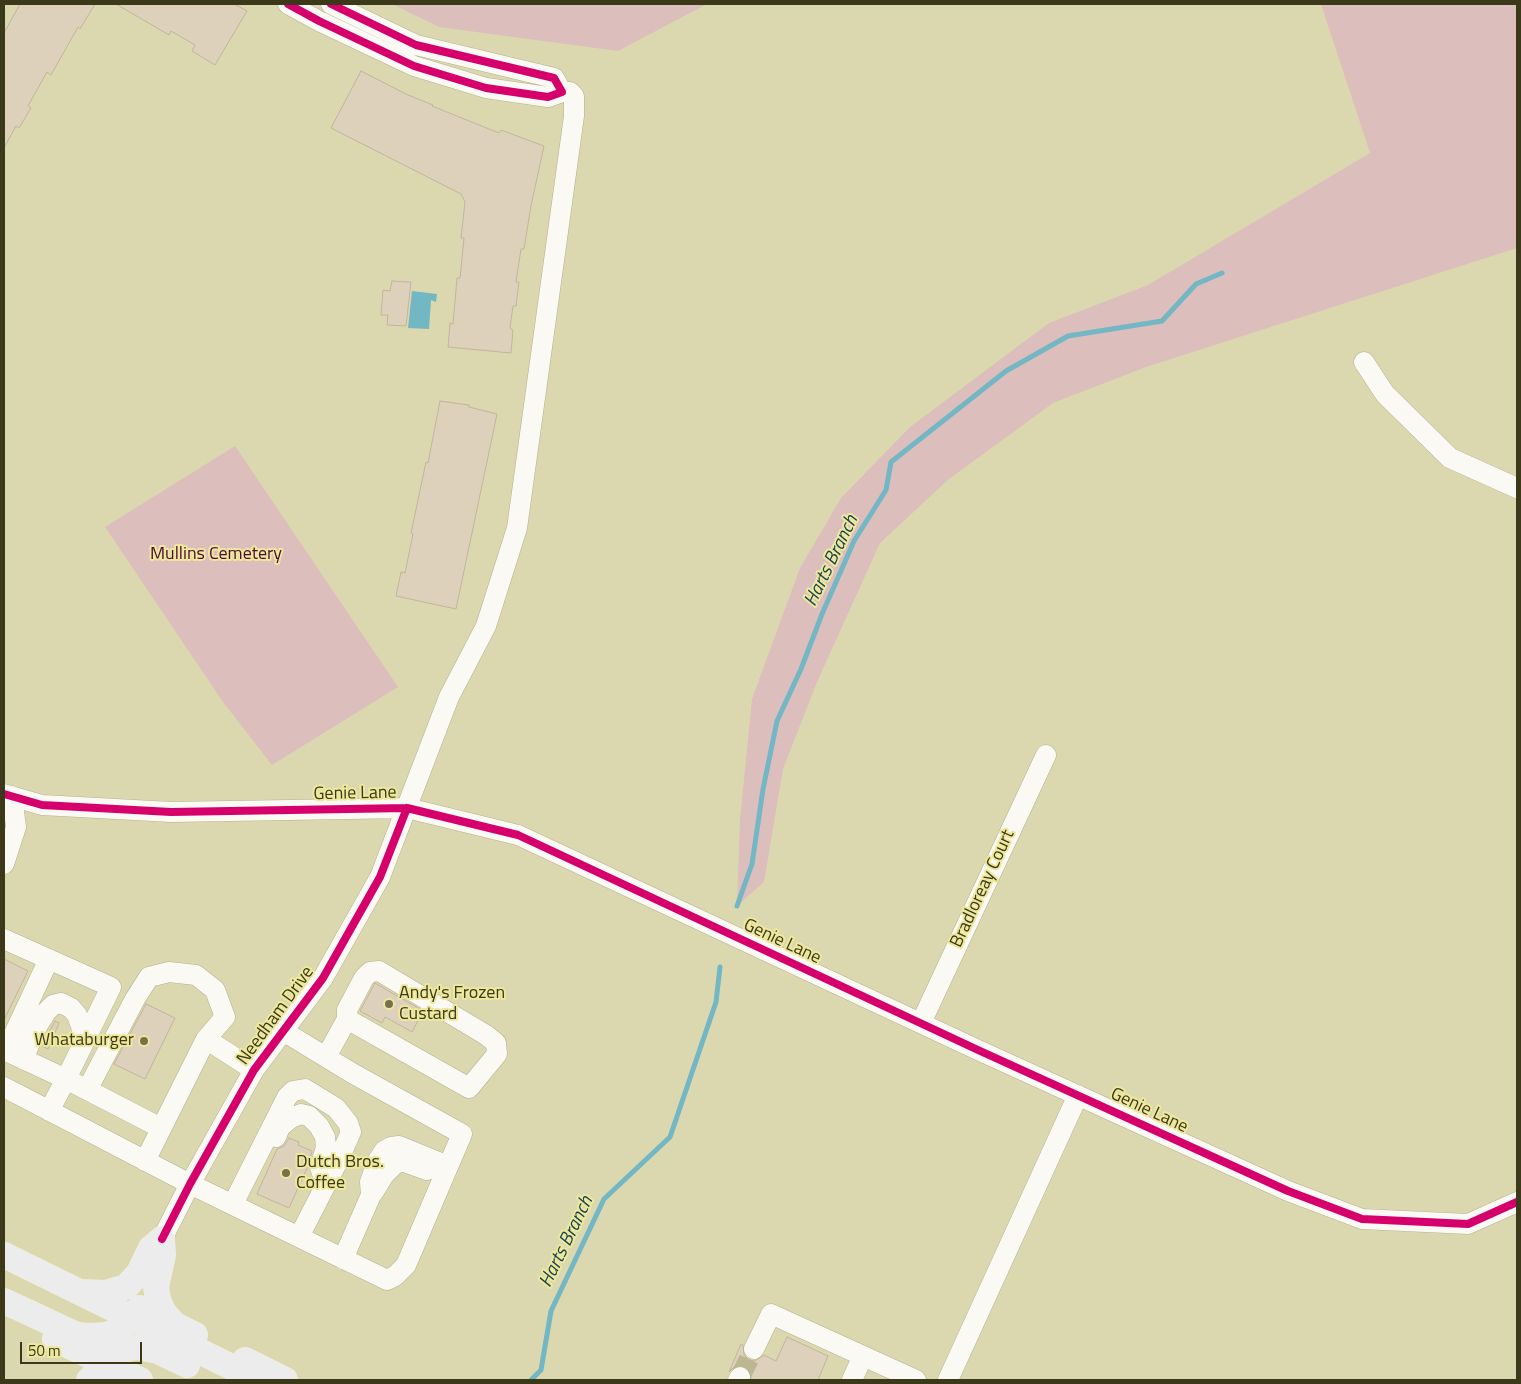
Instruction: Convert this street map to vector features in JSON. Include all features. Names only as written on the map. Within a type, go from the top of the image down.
[{"type":"main road","points":[[162,1239],[162,1255],[156,1287],[158,1300],[164,1312],[175,1325],[285,1380]]},
{"type":"main road","points":[[78,1292],[106,1293],[126,1287],[139,1273],[151,1248],[162,1239]]},
{"type":"main road","points":[[4,1255],[258,1380]]},
{"type":"main road","points":[[4,1301],[77,1335],[106,1336],[118,1331],[132,1318],[143,1304],[159,1272]]},
{"type":"main road","points":[[4,1314],[98,1372],[140,1380]]},
{"type":"main road","points":[[98,1372],[116,1354],[126,1348],[139,1347],[158,1351],[218,1380]]},
{"type":"street","points":[[300,7],[414,66],[486,88],[548,97],[562,92],[554,78],[416,45],[331,4]]},
{"type":"street","name":"Needham Drive","points":[[162,1239],[190,1184],[254,1070],[323,978],[380,877],[450,697],[486,626],[518,528],[574,116],[574,96],[570,92],[562,92]]},
{"type":"street","points":[[1364,362],[1385,394],[1450,458],[1517,488]]},
{"type":"street","name":"Bradloreay Court","points":[[920,1023],[1046,755]]},
{"type":"street","points":[[4,864],[16,827],[8,795]]},
{"type":"street","name":"Genie Lane","points":[[8,795],[42,805],[171,812],[407,808],[518,835],[920,1023],[1288,1191],[1362,1219],[1468,1224],[1517,1202]]},
{"type":"street","points":[[4,939],[111,987],[49,1111]]},
{"type":"street","points":[[11,1053],[49,959]]},
{"type":"street","points":[[87,1090],[135,999],[149,977],[169,972],[196,975],[215,990],[225,1017],[206,1039],[145,1161]]},
{"type":"street","points":[[326,1057],[347,1019],[347,1010],[364,978],[370,972],[379,972],[486,1035],[496,1043],[497,1054],[469,1088],[347,1019]]},
{"type":"street","points":[[11,1053],[38,1025],[53,1005],[61,1003],[71,1008],[76,1015],[82,1026],[84,1041]]},
{"type":"street","points":[[4,1087],[190,1184],[387,1280],[395,1276],[406,1264],[462,1134],[352,1073],[283,1031]]},
{"type":"street","points":[[206,1039],[254,1070]]},
{"type":"street","points":[[11,1053],[161,1128]]},
{"type":"street","points":[[232,1204],[287,1097],[293,1090],[305,1089],[336,1108],[348,1123],[351,1132],[299,1237]]},
{"type":"street","points":[[948,1380],[1078,1095]]},
{"type":"street","points":[[244,1181],[258,1174],[280,1127],[291,1118],[301,1114],[309,1116],[325,1137],[326,1147],[320,1167],[326,1185]]},
{"type":"street","points":[[344,1259],[371,1195],[384,1175],[396,1164],[402,1161],[445,1172]]},
{"type":"street","points":[[754,1349],[771,1314],[916,1380]]},
{"type":"street","points":[[852,1380],[863,1356]]},
{"type":"green space","points":[[392,4],[707,4],[618,51],[439,27]]},
{"type":"green space","points":[[1321,4],[1517,4],[1517,248],[1146,367],[1053,403],[949,479],[880,543],[817,682],[783,769],[764,882],[737,906],[740,820],[752,699],[800,568],[841,498],[910,427],[1049,323],[1148,285],[1370,153]]},
{"type":"green space","name":"Mullins Cemetery","points":[[235,446],[398,687],[272,765],[223,702],[105,527]]},
{"type":"water","points":[[412,291],[437,294],[436,302],[431,300],[429,329],[408,328]]},
{"type":"building","points":[[20,4],[95,4],[80,29],[78,27],[51,75],[47,72],[28,106],[31,108],[19,128],[16,126],[4,148],[4,33]]},
{"type":"building","points":[[116,4],[234,4],[247,11],[215,65],[192,51],[195,45],[171,31],[169,35]]},
{"type":"building","points":[[361,71],[432,106],[499,133],[501,130],[544,146],[524,249],[521,249],[516,282],[519,282],[516,306],[513,306],[510,328],[513,330],[511,353],[448,347],[450,323],[453,324],[457,278],[460,278],[464,238],[461,238],[465,202],[461,194],[331,128]]},
{"type":"building","points":[[392,281],[411,282],[406,326],[387,325],[388,315],[381,315],[383,290],[390,291]]},
{"type":"building","points":[[440,401],[469,405],[469,407],[497,414],[456,609],[396,596],[401,572],[405,573],[413,534],[411,533],[426,462],[428,463]]},
{"type":"building","points":[[4,959],[28,971],[4,1020]]},
{"type":"building","name":"Andy's Frozen Custard","points":[[375,983],[423,1011],[412,1032],[385,1017],[382,1023],[360,1011]]},
{"type":"building","name":"Whataburger","points":[[146,1004],[175,1018],[145,1079],[114,1064]]},
{"type":"building","points":[[55,1021],[59,1023],[48,1049],[42,1046]]},
{"type":"building","name":"Dutch Bros. Coffee","points":[[289,1138],[299,1142],[298,1145],[312,1151],[309,1164],[289,1208],[257,1194],[277,1149],[284,1146]]},
{"type":"building","points":[[787,1337],[828,1356],[818,1380],[751,1380],[750,1371],[741,1365],[734,1367],[729,1372],[741,1344],[743,1345],[744,1355],[749,1360],[755,1361],[764,1355],[776,1361]]},
{"type":"waterway","name":"Harts Branch","points":[[737,906],[752,864],[763,789],[777,721],[801,669],[822,614],[854,541],[886,490],[891,462],[1006,371],[1068,336],[1162,321],[1196,284],[1222,273]]},
{"type":"waterway","name":"Harts Branch","points":[[531,1380],[541,1370],[551,1311],[604,1199],[670,1137],[716,1002],[720,967]]},
{"type":"tunnel","points":[[740,1377],[754,1349]]},
{"type":"cycle path","points":[[288,4],[319,21],[414,66],[486,88],[548,97],[562,92],[554,78],[416,45],[331,4]]},
{"type":"cycle path","points":[[4,794],[42,805],[171,812],[407,808],[518,835],[978,1050],[1288,1191],[1362,1219],[1468,1224],[1517,1202]]},
{"type":"cycle path","points":[[162,1239],[190,1184],[254,1070],[323,978],[380,877],[407,808]]},
{"type":"place","name":"Andy's Frozen Custard","points":[[389,1004]]},
{"type":"place","name":"Whataburger","points":[[144,1041]]},
{"type":"place","name":"Dutch Bros. Coffee","points":[[286,1173]]}]
